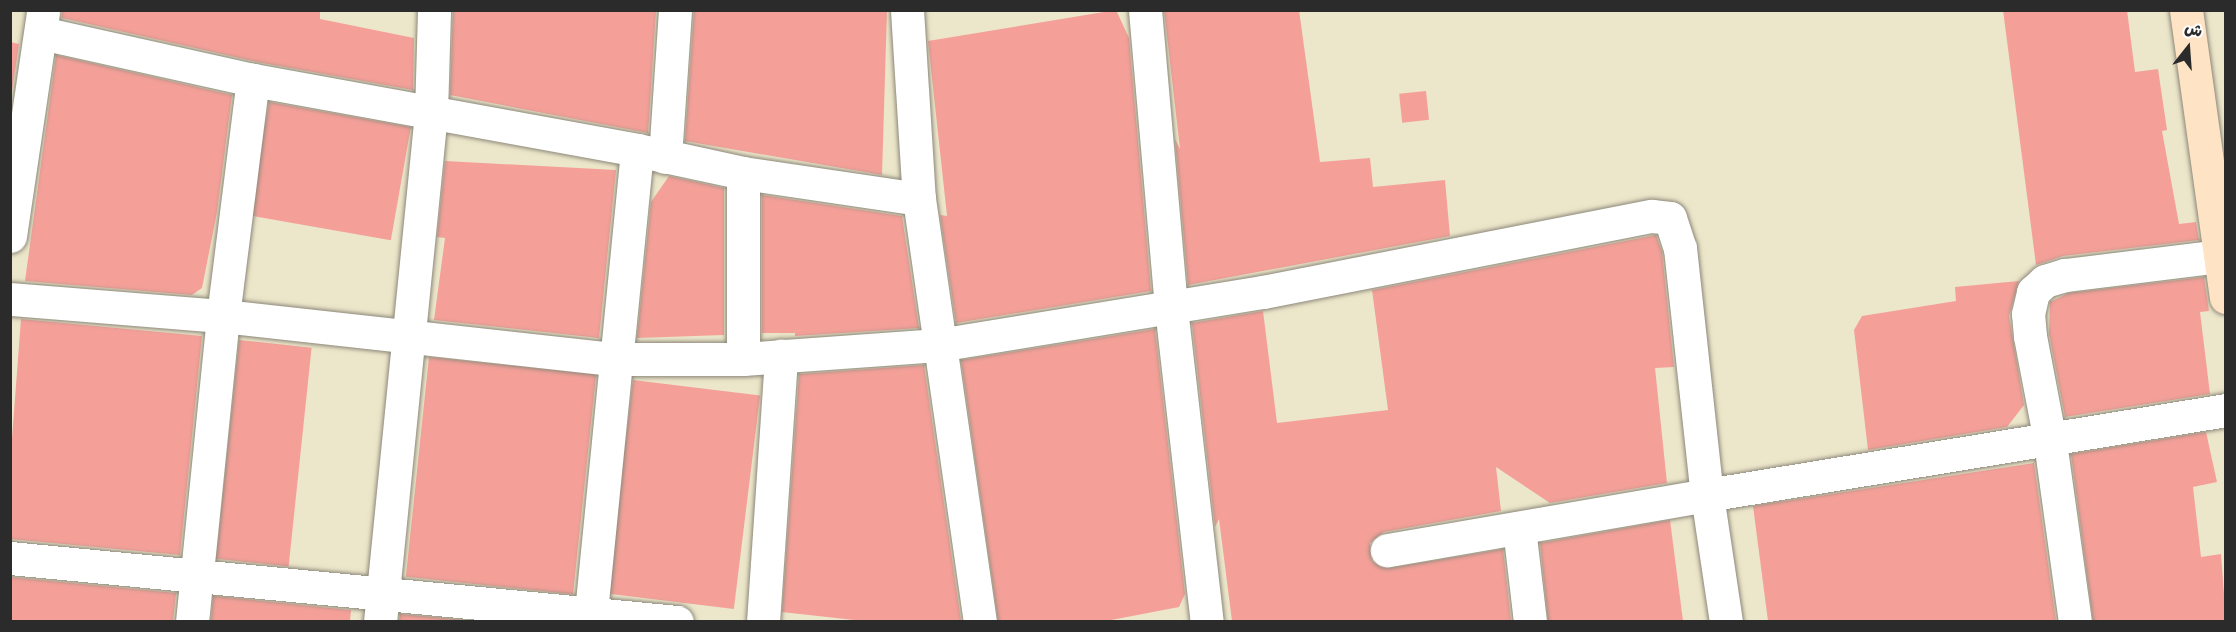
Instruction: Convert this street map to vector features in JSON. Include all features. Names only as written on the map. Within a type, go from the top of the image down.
[{"type":"main road","points":[[2186,10],[2226,297]]},
{"type":"street","points":[[381,607],[431,113],[434,10]]},
{"type":"street","points":[[590,617],[615,359],[675,10]]},
{"type":"street","points":[[907,10],[919,199],[938,345],[980,621]]},
{"type":"street","points":[[1145,10],[1199,620]]},
{"type":"street","points":[[10,236],[42,22],[253,80],[743,173],[919,199]]},
{"type":"street","points":[[192,621],[223,316],[253,80]]},
{"type":"street","points":[[743,173],[744,359]]},
{"type":"street","points":[[10,299],[223,316],[615,359],[744,359],[938,345],[1171,308],[1618,226],[1652,216],[1670,218],[1680,248],[1707,495],[1726,621]]},
{"type":"street","points":[[2075,621],[2050,441],[2030,336],[2028,314],[2033,292],[2045,281],[2066,276],[2219,256]]},
{"type":"street","points":[[763,621],[781,356]]},
{"type":"street","points":[[1387,550],[2226,410]]},
{"type":"street","points":[[1520,528],[1530,621]]},
{"type":"street","points":[[10,558],[196,574],[381,607],[677,621]]},
{"type":"building","points":[[62,10],[320,10],[320,19],[414,38],[413,90],[257,62],[62,18]]},
{"type":"building","points":[[453,10],[656,10],[648,133],[450,95]]},
{"type":"building","points":[[694,10],[887,10],[882,175],[685,141]]},
{"type":"building","points":[[1116,10],[1129,38],[1151,291],[956,323],[940,215],[947,216],[928,41]]},
{"type":"building","points":[[1164,10],[1299,10],[1320,162],[1370,158],[1373,187],[1445,180],[1450,236],[1188,285],[1175,139],[1180,149]]},
{"type":"building","points":[[2003,10],[2127,10],[2135,72],[2158,69],[2167,130],[2162,131],[2179,224],[2196,222],[2199,240],[2063,256],[2036,265]]},
{"type":"building","points":[[10,42],[19,44],[10,104]]},
{"type":"building","points":[[56,55],[232,95],[217,212],[202,288],[192,295],[25,281]]},
{"type":"building","points":[[1426,91],[1429,120],[1402,123],[1399,94]]},
{"type":"building","points":[[269,102],[411,127],[391,240],[249,215]]},
{"type":"building","points":[[445,161],[616,170],[599,338],[434,320],[445,238],[437,237]]},
{"type":"building","points":[[669,176],[724,188],[724,335],[637,338],[651,202]]},
{"type":"building","points":[[762,195],[902,216],[919,328],[795,336],[795,333],[762,333]]},
{"type":"building","points":[[1656,235],[1662,252],[1674,367],[1655,368],[1667,483],[1550,503],[1496,467],[1501,511],[1384,532],[1370,543],[1372,561],[1390,568],[1503,549],[1511,621],[1232,621],[1219,519],[1215,527],[1192,323],[1263,311],[1277,423],[1388,410],[1372,290]]},
{"type":"building","points":[[2204,277],[2209,311],[2200,312],[2210,394],[2065,417],[2049,333],[2050,302],[2069,293]]},
{"type":"building","points":[[2019,281],[2009,316],[2024,405],[2007,427],[1868,450],[1854,330],[1862,316],[1956,301],[1955,287]]},
{"type":"building","points":[[21,319],[202,336],[180,555],[10,539],[10,465]]},
{"type":"building","points":[[1155,329],[1185,594],[1179,607],[1106,621],[998,621],[961,360]]},
{"type":"building","points":[[239,340],[312,348],[289,566],[216,559]]},
{"type":"building","points":[[429,357],[596,375],[573,594],[406,577]]},
{"type":"building","points":[[924,365],[961,621],[863,621],[782,612],[799,374]]},
{"type":"building","points":[[633,380],[760,396],[734,609],[607,593]]},
{"type":"building","points":[[2206,432],[2217,482],[2193,487],[2201,557],[2221,554],[2226,621],[2093,621],[2071,454]]},
{"type":"building","points":[[2034,463],[2056,621],[1768,621],[1753,506]]},
{"type":"building","points":[[1670,520],[1683,621],[1548,621],[1540,543]]},
{"type":"building","points":[[10,577],[176,593],[173,621],[10,621]]},
{"type":"building","points":[[213,596],[351,610],[350,621],[211,621]]},
{"type":"building","points":[[400,614],[475,621],[399,621]]}]
